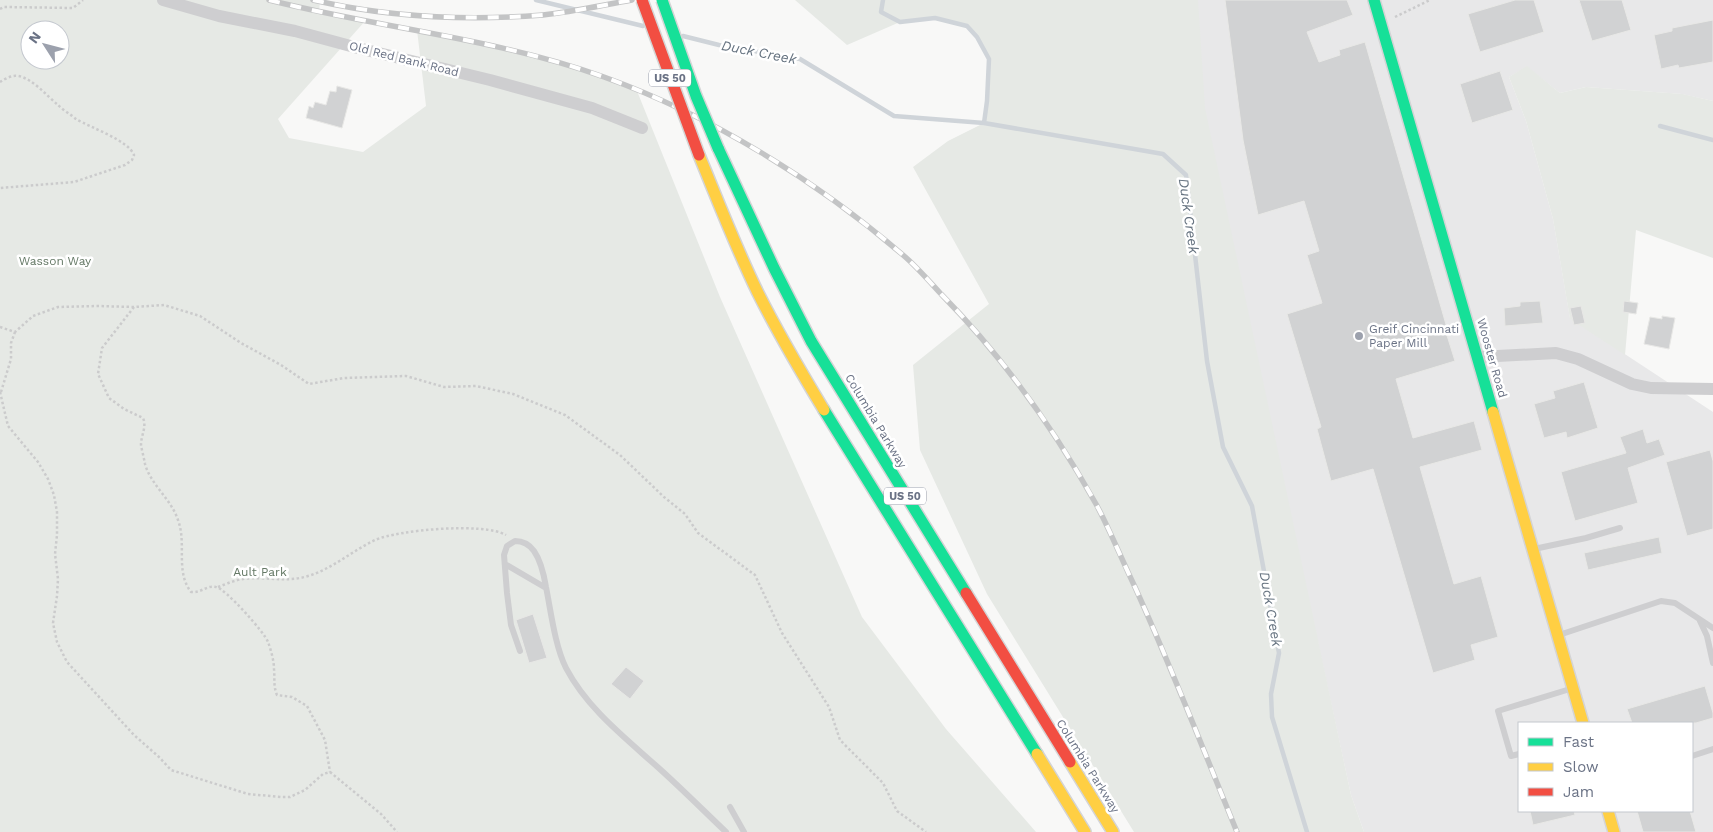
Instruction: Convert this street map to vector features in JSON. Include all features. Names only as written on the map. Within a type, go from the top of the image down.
[{"type":"main road","name":"US 50","points":[[642,0],[699,156],[758,293],[805,379],[1085,832]]},
{"type":"main road","name":"Columbia Parkway","points":[[662,0],[696,96],[718,148],[770,260],[812,341],[1113,832]]},
{"type":"main road","name":"Wooster Road","points":[[1374,0],[1583,722]]},
{"type":"main road","points":[[1608,812],[1614,832]]},
{"type":"street","name":"Old Red Bank Road","points":[[163,0],[219,16],[295,31],[371,57],[490,80],[592,108],[642,128]]},
{"type":"street","points":[[1478,357],[1556,353],[1578,359],[1632,384],[1650,388],[1713,389]]},
{"type":"lane","points":[[1533,549],[1586,538],[1620,528]]},
{"type":"lane","points":[[520,651],[511,624],[504,555],[507,546],[515,540],[523,541],[534,551],[544,574],[559,648],[566,668],[578,687],[595,709],[613,727],[726,832]]},
{"type":"lane","points":[[505,564],[546,588]]},
{"type":"lane","points":[[1557,636],[1661,601],[1675,603],[1713,628]]},
{"type":"lane","points":[[1699,620],[1707,636],[1713,663]]},
{"type":"lane","points":[[1518,754],[1511,756],[1498,711],[1572,688]]},
{"type":"lane","points":[[1693,756],[1713,748]]},
{"type":"lane","points":[[730,808],[744,832]]},
{"type":"path","points":[[0,9],[4,7],[73,8],[83,0]]},
{"type":"path","points":[[1380,24],[1430,0]]},
{"type":"path","points":[[0,82],[9,77],[18,76],[25,79],[39,87],[57,105],[78,120],[132,150],[134,155],[132,160],[126,164],[74,182],[0,188]]},
{"type":"path","points":[[330,772],[323,774],[305,790],[290,796],[281,797],[248,794],[171,770],[134,735],[67,662],[57,642],[53,623],[58,579],[55,554],[57,535],[54,495],[48,479],[38,462],[8,426],[1,392],[11,359],[11,343],[15,332],[33,316],[58,308],[164,305],[200,316],[241,344],[281,365],[309,384],[344,378],[406,376],[444,387],[476,386],[513,394],[565,415],[620,455],[664,497],[685,514],[698,533],[755,575],[782,633],[829,707],[840,740],[883,783],[897,811],[926,832]]},
{"type":"path","points":[[134,307],[102,348],[98,374],[109,398],[124,410],[143,418],[145,423],[141,444],[146,466],[155,484],[167,499],[178,521],[182,543],[182,569],[185,584],[191,592],[198,592],[209,587],[218,587],[242,579],[288,580],[309,576],[375,540],[396,534],[481,528],[500,532],[515,540]]},
{"type":"path","points":[[0,327],[15,332]]},
{"type":"path","points":[[218,587],[228,594],[268,640],[275,666],[274,687],[277,695],[292,697],[307,706],[325,740],[330,772],[381,814],[397,832]]},
{"type":"shaded area","points":[[1179,0],[1713,0],[1713,101],[1682,94],[1586,87],[1560,93],[1527,67],[1509,77],[1526,121],[1553,219],[1570,318],[1713,412],[1713,832],[1364,832],[1351,795]]},
{"type":"green space","name":"Ault Park","points":[[0,0],[320,0],[319,13],[366,20],[278,119],[289,138],[363,152],[426,106],[417,30],[498,46],[546,58],[592,73],[637,91],[720,297],[862,617],[946,729],[1036,832],[0,832]]},
{"type":"green space","points":[[795,0],[1198,0],[1205,108],[1351,795],[1364,832],[1134,832],[987,594],[920,450],[913,365],[989,304],[913,167],[948,141],[984,123],[989,59],[977,37],[967,26],[935,18],[900,22],[847,45]]},
{"type":"green space","points":[[1527,66],[1560,93],[1586,87],[1683,94],[1713,101],[1713,258],[1636,230],[1625,355],[1570,319],[1553,219],[1526,121],[1509,77]]},
{"type":"building","name":"Greif Cincinnati Paper Mill","points":[[1225,0],[1347,0],[1353,15],[1307,32],[1319,62],[1340,55],[1339,50],[1365,42],[1455,361],[1396,379],[1413,438],[1474,421],[1482,450],[1420,467],[1454,584],[1481,576],[1498,637],[1471,645],[1475,660],[1433,673],[1373,469],[1331,481],[1317,429],[1321,427],[1287,314],[1322,303],[1307,255],[1319,251],[1304,201],[1258,215],[1243,140]]},
{"type":"building","points":[[1515,0],[1534,0],[1544,32],[1480,52],[1468,14]]},
{"type":"building","points":[[1579,0],[1622,0],[1631,30],[1592,41]]},
{"type":"building","points":[[1713,20],[1713,62],[1679,68],[1678,65],[1661,69],[1654,35],[1672,31],[1672,28]]},
{"type":"building","points":[[1500,71],[1513,110],[1472,123],[1460,84]]},
{"type":"building","points":[[337,86],[352,90],[342,128],[306,118],[309,106],[313,108],[315,102],[326,105],[330,91],[336,92]]},
{"type":"building","points":[[1540,301],[1543,323],[1505,326],[1504,308],[1520,306],[1520,302]]},
{"type":"building","points":[[1624,301],[1638,303],[1636,314],[1623,312]]},
{"type":"building","points":[[1581,306],[1585,323],[1574,325],[1570,308]]},
{"type":"building","points":[[1662,316],[1675,318],[1669,349],[1644,344],[1650,317],[1662,319]]},
{"type":"building","points":[[1584,382],[1598,428],[1567,438],[1566,432],[1544,438],[1534,404],[1555,398],[1553,391]]},
{"type":"building","points":[[1643,429],[1647,443],[1659,439],[1665,455],[1628,468],[1638,503],[1575,521],[1561,472],[1626,453],[1620,437]]},
{"type":"building","points":[[1710,450],[1713,461],[1713,529],[1687,536],[1666,462]]},
{"type":"building","points":[[1659,537],[1662,553],[1588,570],[1584,553]]},
{"type":"building","points":[[533,614],[547,658],[529,663],[516,620]]},
{"type":"building","points":[[626,667],[644,681],[630,699],[611,684]]},
{"type":"building","points":[[1705,686],[1713,718],[1696,723],[1632,722],[1627,709]]},
{"type":"building","points":[[1530,812],[1574,812],[1575,815],[1533,825]]},
{"type":"building","points":[[1637,812],[1690,812],[1696,832],[1643,832]]},
{"type":"waterway","name":"Duck Creek","points":[[536,0],[643,26]]},
{"type":"waterway","points":[[883,0],[881,12],[900,22],[935,18],[967,26],[977,37],[989,59],[984,123]]},
{"type":"waterway","name":"Duck Creek","points":[[683,36],[719,45],[800,59],[894,116],[984,123],[1163,154],[1186,175],[1207,361],[1223,447],[1252,506],[1279,653],[1271,694],[1272,717],[1307,832]]},
{"type":"waterway","points":[[1660,126],[1713,140]]},
{"type":"railway","points":[[269,0],[521,52],[604,77],[644,93],[683,110],[761,152],[835,201],[903,255],[964,318],[1006,368],[1044,420],[1080,475],[1106,524],[1148,615],[1237,832]]},
{"type":"railway","points":[[313,0],[398,14],[485,18],[554,14],[632,0]]},
{"type":"traffic: fast","points":[[662,0],[696,96],[718,148]]},
{"type":"traffic: fast","points":[[1374,0],[1493,412]]},
{"type":"traffic: fast","points":[[718,148],[774,268],[811,341],[966,593]]},
{"type":"traffic: fast","points":[[824,410],[1037,754]]},
{"type":"traffic: slow","points":[[699,155],[758,293],[824,410]]},
{"type":"traffic: slow","points":[[1493,412],[1583,722]]},
{"type":"traffic: slow","points":[[1037,754],[1085,832]]},
{"type":"traffic: slow","points":[[1070,762],[1113,832]]},
{"type":"traffic: slow","points":[[1608,812],[1614,832]]},
{"type":"traffic: jam","points":[[642,0],[699,155]]},
{"type":"traffic: jam","points":[[966,593],[1070,762]]},
{"type":"place","name":"Greif Cincinnati Paper Mill","points":[[1359,336]]},
{"type":"park label","name":"Wasson Way","points":[[55,261]]}]
